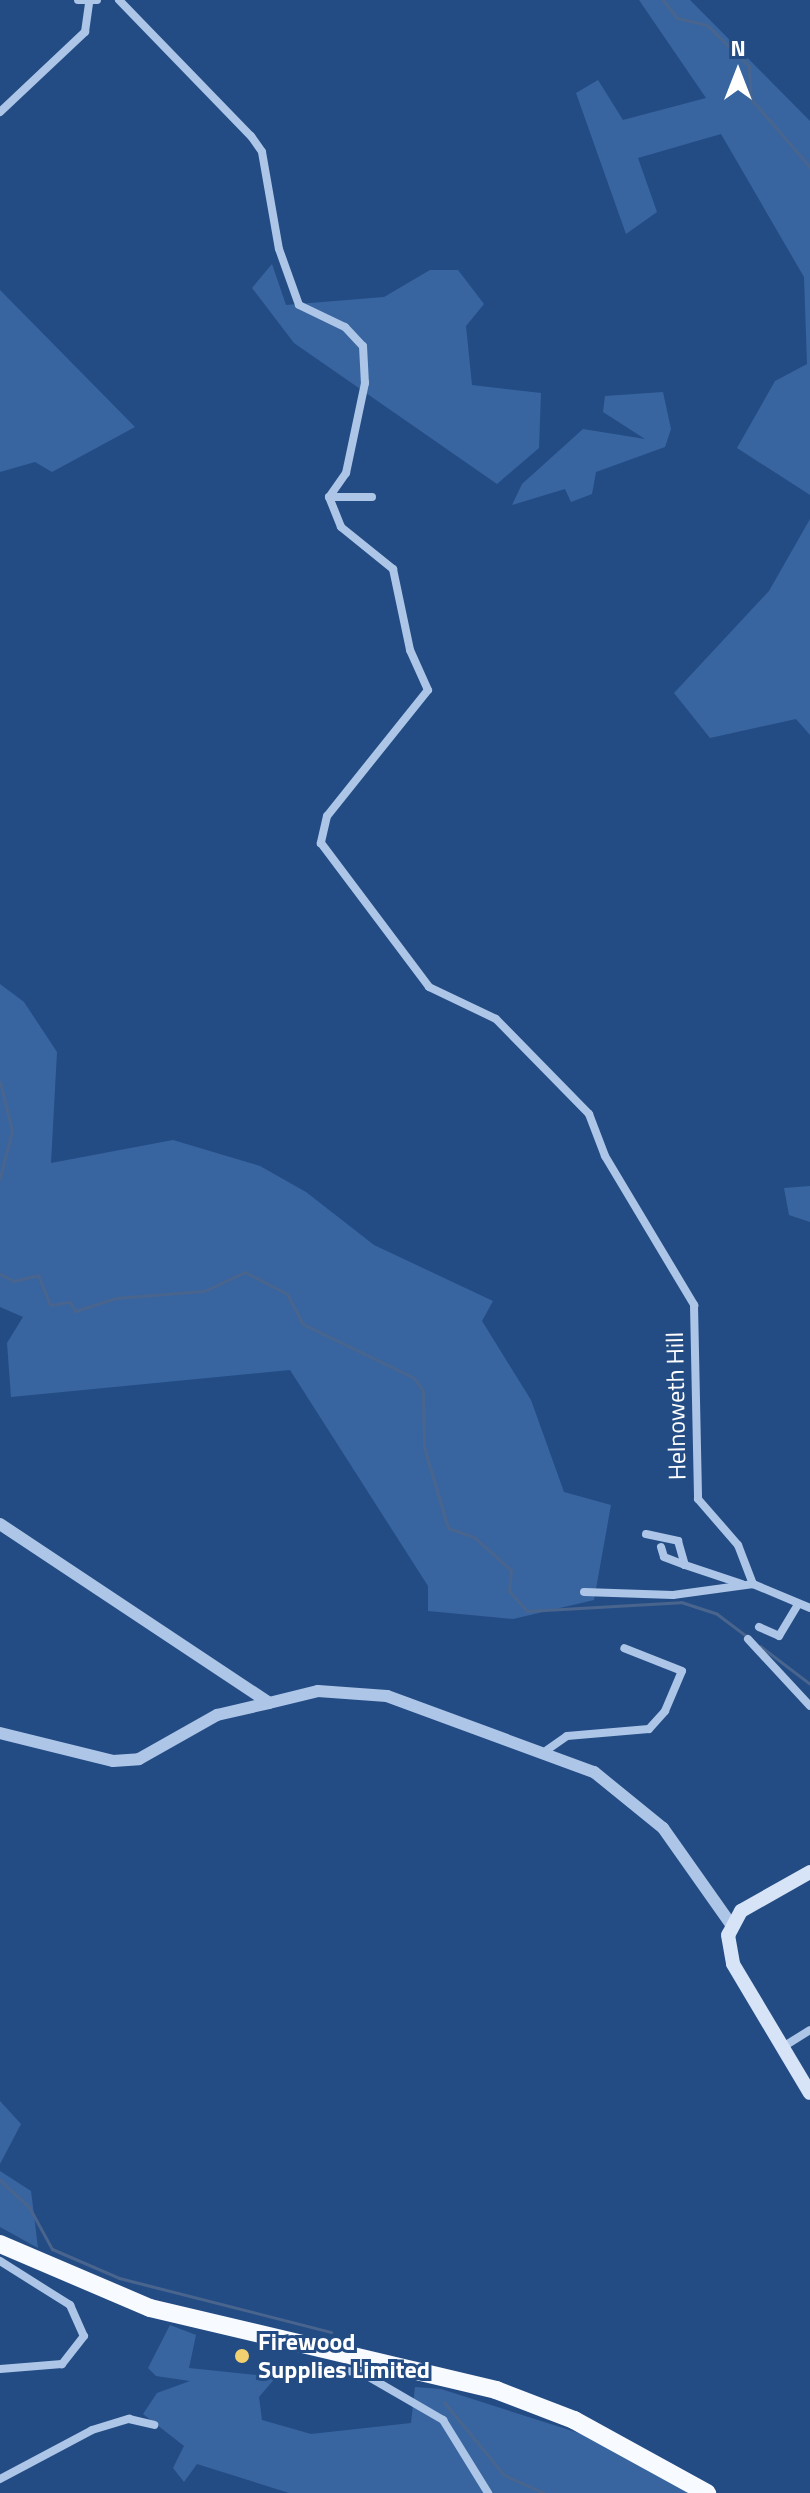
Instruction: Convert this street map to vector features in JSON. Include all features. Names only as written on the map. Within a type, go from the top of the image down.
[{"type":"highway","points":[[0,2244],[150,2308],[496,2390],[574,2420],[707,2493]]},
{"type":"main road","points":[[809,2090],[786,2045],[733,1964],[730,1923],[810,1872]]},
{"type":"street","points":[[0,112],[85,32],[93,2],[78,0]]},
{"type":"street","points":[[119,0],[251,136],[262,152],[279,249],[299,305],[345,327],[363,346],[365,383],[346,473],[329,497]]},
{"type":"street","points":[[329,497],[372,497]]},
{"type":"street","name":"Helnoweth Hill","points":[[329,497],[341,527],[393,569],[410,650],[428,690],[327,816],[319,829],[321,843],[429,987],[496,1019],[582,1104],[694,1305],[698,1499],[738,1545],[749,1584]]},
{"type":"street","points":[[0,1524],[269,1703]]},
{"type":"street","points":[[646,1534],[678,1541],[685,1565]]},
{"type":"street","points":[[661,1547],[664,1557],[749,1584],[797,1606],[810,1608]]},
{"type":"street","points":[[584,1592],[673,1595],[749,1584]]},
{"type":"street","points":[[759,1627],[779,1636],[797,1606]]},
{"type":"street","points":[[748,1639],[810,1706]]},
{"type":"street","points":[[547,1750],[567,1736],[649,1729],[665,1711],[682,1671],[624,1648]]},
{"type":"street","points":[[0,1733],[113,1761],[139,1759],[217,1715],[318,1691],[387,1696],[547,1750],[594,1772],[653,1816],[730,1923]]},
{"type":"street","points":[[786,2045],[810,2030]]},
{"type":"street","points":[[0,2261],[70,2305],[84,2336],[62,2364],[0,2369]]},
{"type":"street","points":[[323,2368],[362,2373],[443,2420],[488,2493]]},
{"type":"street","points":[[0,2479],[92,2430],[129,2419],[154,2425]]},
{"type":"shaded area","points":[[639,0],[690,0],[810,121],[810,495],[737,448],[775,381],[807,364],[804,277],[721,134],[638,158],[657,212],[626,234],[576,93],[598,80],[623,120],[706,98]]},
{"type":"shaded area","points":[[272,264],[286,305],[384,297],[430,270],[458,270],[484,304],[466,326],[472,385],[541,393],[539,448],[497,484],[294,343],[252,288]]},
{"type":"shaded area","points":[[0,290],[135,427],[52,472],[35,462],[0,472]]},
{"type":"shaded area","points":[[663,392],[671,429],[665,447],[596,472],[592,494],[571,502],[565,489],[512,505],[522,484],[583,429],[645,439],[603,412],[605,396]]},
{"type":"shaded area","points":[[810,519],[810,735],[796,719],[710,738],[674,693],[769,591]]},
{"type":"shaded area","points":[[0,984],[24,1002],[57,1052],[51,1163],[173,1140],[260,1166],[306,1192],[374,1245],[493,1301],[482,1321],[531,1400],[564,1492],[611,1505],[594,1600],[513,1619],[428,1611],[428,1586],[290,1370],[11,1397],[7,1343],[23,1317],[0,1307]]},
{"type":"shaded area","points":[[810,1186],[810,1222],[789,1215],[784,1188]]},
{"type":"shaded area","points":[[0,2101],[21,2124],[0,2164]]},
{"type":"shaded area","points":[[0,2171],[31,2191],[38,2248],[0,2227]]},
{"type":"shaded area","points":[[170,2325],[196,2335],[189,2368],[276,2377],[259,2397],[262,2420],[311,2434],[411,2423],[415,2387],[441,2389],[585,2435],[695,2493],[289,2493],[197,2464],[184,2482],[173,2468],[184,2446],[143,2414],[157,2393],[190,2381],[156,2376],[148,2368]]},
{"type":"waterway","points":[[663,0],[677,18],[707,25],[749,66],[751,99],[810,167]]},
{"type":"waterway","points":[[0,1082],[12,1131],[0,1178]]},
{"type":"waterway","points":[[0,1274],[14,1281],[38,1275],[50,1305],[70,1302],[75,1311],[116,1298],[204,1291],[245,1272],[287,1294],[303,1324],[414,1378],[423,1391],[424,1447],[448,1528],[474,1537],[511,1570],[509,1591],[527,1611],[681,1602],[717,1614],[747,1637]]},
{"type":"waterway","points":[[760,1646],[810,1684]]},
{"type":"waterway","points":[[0,2180],[29,2207],[52,2249],[119,2278],[331,2332]]},
{"type":"waterway","points":[[444,2402],[504,2475],[544,2493]]},
{"type":"place","name":"Firewood Supplies Limited","points":[[242,2356]]}]
